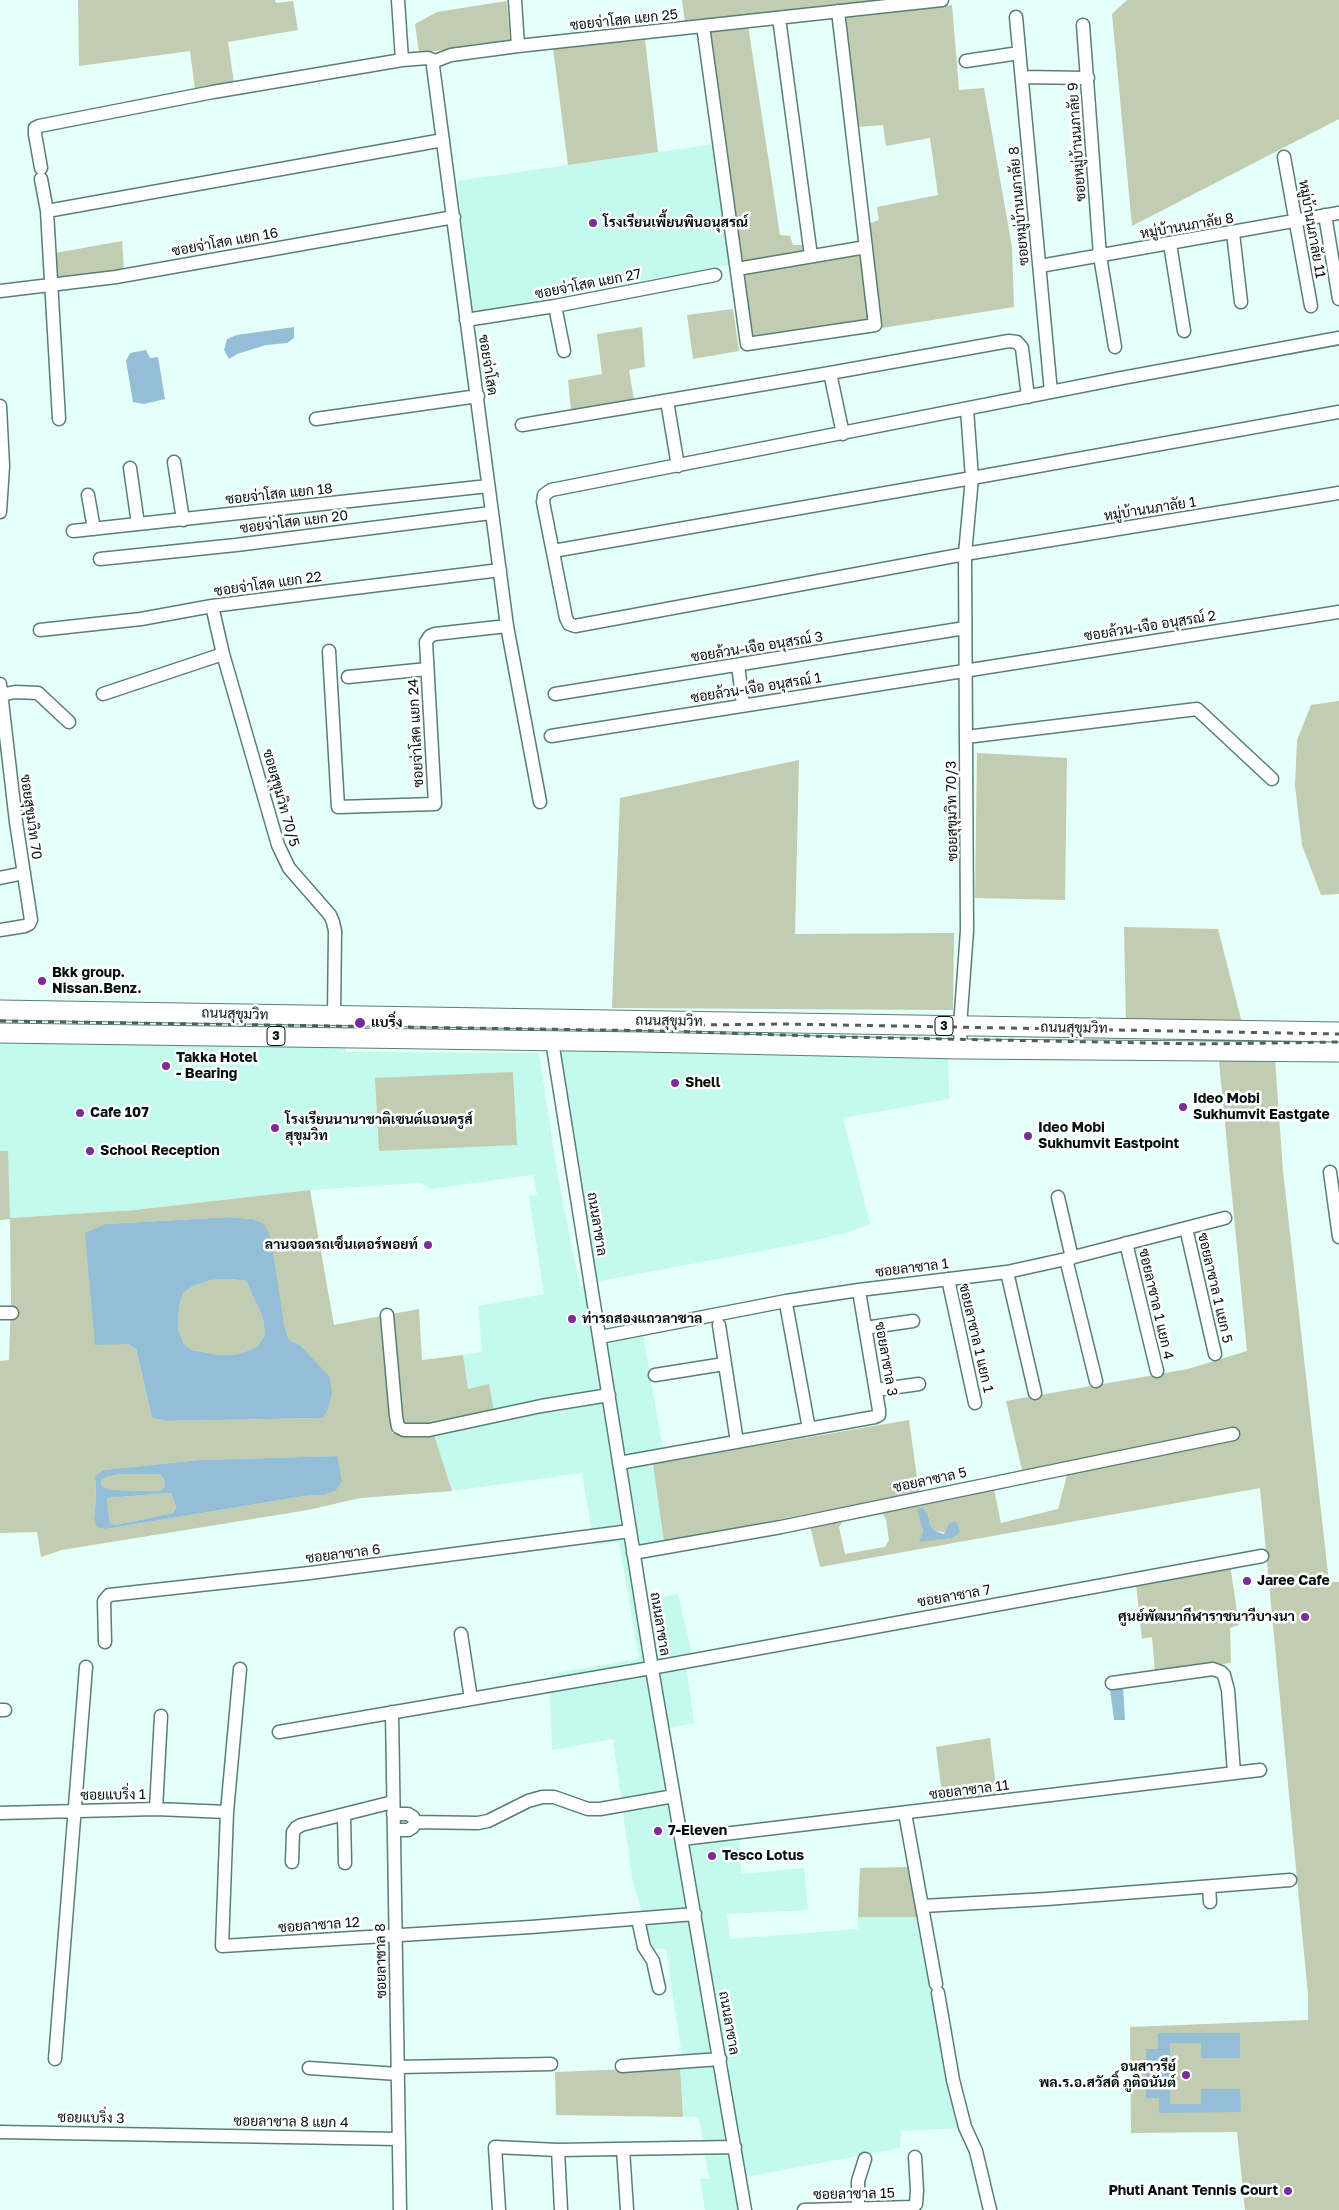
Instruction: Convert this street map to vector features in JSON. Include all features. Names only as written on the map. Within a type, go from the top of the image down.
[{"type":"highway","name":"ถนนสุขุมวิท","points":[[0,1010],[1339,1032]]},
{"type":"highway","points":[[550,1020],[552,1041]]},
{"type":"highway","name":"ถนนสุขุมวิท","points":[[0,1033],[962,1049],[1339,1052]]},
{"type":"street","points":[[398,0],[402,60]]},
{"type":"street","points":[[59,419],[49,284],[46,211],[35,134],[36,128],[213,92],[402,60],[428,58],[435,61],[459,53],[518,46],[515,0]]},
{"type":"street","name":"ซอยจ่าโสด แยก 25","points":[[518,46],[942,0]]},
{"type":"street","points":[[703,26],[747,344],[875,325],[838,11]]},
{"type":"street","name":"ซอยหมู่บ้านนภาลัย 8","points":[[1016,17],[1051,392]]},
{"type":"street","points":[[779,18],[811,256]]},
{"type":"street","name":"ซอยหมู่บ้านนภาลัย 9","points":[[1083,25],[1100,256],[1115,347]]},
{"type":"street","points":[[966,61],[1020,53]]},
{"type":"street","name":"ซอยจ่าโสด","points":[[435,61],[432,66],[433,74],[478,396],[491,513],[507,626],[540,802]]},
{"type":"street","points":[[1022,77],[1088,78]]},
{"type":"street","points":[[46,211],[443,140]]},
{"type":"street","name":"หมู่บ้านนภาลัย 11","points":[[1284,157],[1294,221],[1311,306]]},
{"type":"street","name":"หมู่บ้านนภาลัย 8","points":[[1040,266],[1339,213]]},
{"type":"street","points":[[1325,215],[1339,299]]},
{"type":"street","name":"ซอยจ่าโสด แยก 16","points":[[0,290],[116,277],[454,217]]},
{"type":"street","points":[[1233,233],[1241,302]]},
{"type":"street","points":[[1170,244],[1184,331]]},
{"type":"street","points":[[737,269],[866,247]]},
{"type":"street","name":"ซอยจ่าโสด แยก 27","points":[[466,320],[555,306],[715,275]]},
{"type":"street","points":[[555,306],[564,351]]},
{"type":"street","points":[[1339,338],[1051,392],[551,490],[544,495],[543,502],[553,551],[1339,412]]},
{"type":"street","points":[[522,425],[1009,341],[1017,342],[1022,348],[1028,397]]},
{"type":"street","points":[[830,373],[843,434]]},
{"type":"street","points":[[316,419],[478,396]]},
{"type":"street","points":[[667,401],[678,466]]},
{"type":"street","points":[[0,406],[3,466],[0,512]]},
{"type":"street","name":"ซอยสุขุมวิท 70/3","points":[[962,1049],[960,1026],[968,931],[965,554],[972,478],[967,409]]},
{"type":"street","points":[[174,462],[183,520]]},
{"type":"street","points":[[130,468],[138,524]]},
{"type":"street","name":"ซอยจ่าโสด แยก 18","points":[[73,530],[183,520],[488,486]]},
{"type":"street","name":"หมู่บ้านนภาลัย 1","points":[[553,551],[566,618],[569,624],[575,626],[965,554],[1339,493]]},
{"type":"street","points":[[88,494],[94,529]]},
{"type":"street","name":"ซอยจ่าโสด แยก 20","points":[[100,559],[236,545],[491,513]]},
{"type":"street","name":"ซอยจ่าโสด แยก 22","points":[[40,630],[141,619],[212,606],[500,570]]},
{"type":"street","name":"ซอยสุขุมวิท 70/5","points":[[212,606],[223,654],[283,859],[330,915],[336,931],[334,1016]]},
{"type":"street","name":"ซอยล้วน-เจือ อนุสรณ์ 2","points":[[966,671],[1339,612]]},
{"type":"street","name":"ซอยจ่าโสด แยก 24","points":[[329,651],[338,807],[435,804],[426,642],[430,636],[435,634],[507,626]]},
{"type":"street","name":"ซอยล้วน-เจือ อนุสรณ์ 3","points":[[555,694],[965,628]]},
{"type":"street","points":[[103,694],[223,654]]},
{"type":"street","points":[[738,665],[743,706]]},
{"type":"street","points":[[348,677],[428,669]]},
{"type":"street","name":"ซอยล้วน-เจือ อนุสรณ์ 1","points":[[551,736],[966,671]]},
{"type":"street","name":"ซอยสุขุมวิท 70","points":[[0,684],[31,920],[29,924],[0,930]]},
{"type":"street","points":[[1,695],[15,692],[38,693],[69,722]]},
{"type":"street","points":[[966,737],[1197,709],[1272,779]]},
{"type":"street","points":[[0,878],[24,873]]},
{"type":"street","name":"ถนนลาซาล","points":[[552,1041],[651,1668],[736,2146],[745,2210]]},
{"type":"street","points":[[1330,1172],[1339,1236]]},
{"type":"street","points":[[1058,1197],[1069,1258],[1096,1380]]},
{"type":"street","name":"ซอยลาซาล 1","points":[[600,1337],[786,1301],[1007,1272],[1225,1218]]},
{"type":"street","name":"ซอยลาซาล 1 แยก 5","points":[[1186,1228],[1215,1354]]},
{"type":"street","name":"ซอยลาซาล 1 แยก 4","points":[[1126,1243],[1157,1371]]},
{"type":"street","points":[[1007,1272],[1035,1393]]},
{"type":"street","name":"ซอยลาซาล 1 แยก 1","points":[[948,1279],[975,1403]]},
{"type":"street","name":"ซอยลาซาล 3","points":[[620,1463],[875,1417],[879,1414],[879,1410],[860,1297]]},
{"type":"street","points":[[787,1310],[809,1429]]},
{"type":"street","points":[[387,1315],[396,1416],[398,1427],[404,1430],[429,1430],[541,1406],[609,1395]]},
{"type":"street","points":[[866,1328],[913,1321]]},
{"type":"street","points":[[718,1325],[737,1442]]},
{"type":"street","points":[[654,1375],[724,1364]]},
{"type":"street","points":[[876,1390],[919,1384]]},
{"type":"street","name":"ซอยลาซาล 5","points":[[633,1554],[781,1526],[1233,1434]]},
{"type":"street","name":"ซอยลาซาล 6","points":[[105,1642],[104,1601],[109,1595],[310,1573],[630,1531]]},
{"type":"street","name":"ซอยลาซาล 7","points":[[651,1668],[1262,1556]]},
{"type":"street","points":[[461,1634],[471,1699]]},
{"type":"street","points":[[55,2059],[67,1929],[73,1810],[86,1667]]},
{"type":"street","points":[[279,1732],[651,1668]]},
{"type":"street","name":"ซอยลาซาล 12","points":[[240,1669],[227,1812],[222,1946],[695,1914]]},
{"type":"street","points":[[1112,1683],[1213,1669],[1221,1672],[1224,1675],[1228,1690],[1234,1773]]},
{"type":"street","name":"ซอยลาซาล 8","points":[[392,1712],[400,2210]]},
{"type":"street","points":[[156,1809],[161,1716]]},
{"type":"street","name":"ซอยลาซาล 11","points":[[682,1839],[1260,1770]]},
{"type":"street","points":[[416,1822],[478,1823],[488,1821],[528,1801],[542,1797],[554,1797],[588,1808],[600,1809],[674,1796]]},
{"type":"street","points":[[292,1862],[293,1832],[296,1828],[344,1815],[393,1808],[413,1817],[416,1822]]},
{"type":"street","name":"ซอยแบริ่ง 1","points":[[0,1813],[156,1809],[227,1812]]},
{"type":"street","points":[[906,1813],[954,2080],[965,2127],[976,2151],[990,2210]]},
{"type":"street","points":[[344,1815],[345,1863]]},
{"type":"street","points":[[394,1830],[408,1830],[416,1822]]},
{"type":"street","points":[[923,1906],[1290,1880]]},
{"type":"street","points":[[1209,1887],[1210,1902]]},
{"type":"street","points":[[638,1919],[644,1946],[653,1961],[658,1988]]},
{"type":"street","points":[[622,2066],[720,2058]]},
{"type":"street","points":[[309,2068],[398,2070],[551,2064]]},
{"type":"street","name":"ซอยแบริ่ง 3","points":[[0,2132],[182,2135]]},
{"type":"street","name":"ซอยลาซาล 8 แยก 4","points":[[182,2135],[399,2139]]},
{"type":"street","points":[[499,2210],[495,2147],[558,2150],[736,2146]]},
{"type":"street","points":[[623,2149],[627,2210]]},
{"type":"street","points":[[558,2150],[560,2210]]},
{"type":"street","name":"ซอยลาซาล 15","points":[[804,2210],[910,2208],[914,2206],[917,2190],[915,2157]]},
{"type":"street","points":[[858,2209],[858,2181],[865,2159]]},
{"type":"shaded area","points":[[78,0],[275,0],[276,3],[293,1],[298,30],[228,42],[234,83],[195,90],[190,51],[79,66]]},
{"type":"shaded area","points":[[682,0],[896,0],[685,23]]},
{"type":"shaded area","points":[[1127,0],[1339,0],[1339,119],[1132,226],[1112,14]]},
{"type":"shaded area","points":[[507,1],[510,42],[419,53],[415,24],[437,12]]},
{"type":"shaded area","points":[[952,5],[959,90],[984,88],[1012,247],[1014,307],[882,328],[868,224],[879,220],[877,207],[938,195],[930,138],[886,146],[883,125],[857,127],[845,18]]},
{"type":"shaded area","points":[[748,25],[780,235],[790,236],[793,245],[804,245],[807,253],[739,265],[709,31]]},
{"type":"shaded area","points":[[645,40],[658,152],[568,165],[553,48]]},
{"type":"shaded area","name":"โรงเรียนเพี้ยนพินอนุสรณ์","points":[[714,144],[729,265],[472,312],[457,181]]},
{"type":"shaded area","points":[[122,241],[124,271],[57,281],[55,253]]},
{"type":"shaded area","points":[[863,253],[871,322],[750,339],[742,275]]},
{"type":"shaded area","points":[[733,309],[739,351],[693,359],[687,315]]},
{"type":"shaded area","points":[[642,327],[645,367],[629,370],[634,400],[571,410],[568,380],[602,374],[597,334]]},
{"type":"shaded area","points":[[1339,701],[1339,894],[1321,895],[1302,845],[1295,786],[1297,740],[1311,705]]},
{"type":"shaded area","points":[[977,753],[1067,758],[1065,900],[975,898]]},
{"type":"shaded area","points":[[799,760],[795,934],[954,933],[953,1010],[612,1008],[620,798]]},
{"type":"shaded area","points":[[1124,927],[1218,929],[1243,1027],[1126,1023]]},
{"type":"shaded area","points":[[0,1040],[345,1046],[346,1052],[539,1053],[557,1171],[580,1287],[594,1282],[559,1049],[948,1055],[949,1099],[843,1118],[870,1224],[843,1234],[798,1244],[595,1282],[604,1342],[643,1335],[663,1450],[652,1453],[664,1542],[637,1548],[645,1600],[678,1594],[692,1654],[686,1665],[694,1723],[668,1728],[679,1803],[689,1843],[739,1837],[741,1874],[804,1868],[808,1910],[727,1914],[730,1939],[858,1929],[858,1917],[917,1917],[960,2128],[901,2131],[900,2148],[746,2177],[751,2210],[705,2210],[700,2179],[709,2179],[699,2117],[683,2117],[680,2067],[682,2056],[666,1949],[653,1949],[632,1878],[613,1739],[552,1750],[550,1693],[556,1673],[639,1659],[619,1542],[594,1545],[582,1473],[452,1491],[430,1424],[489,1385],[468,1389],[463,1355],[482,1352],[478,1306],[544,1294],[529,1196],[537,1195],[533,1175],[430,1189],[420,1183],[310,1190],[135,1210],[10,1218],[8,1151],[0,1151]]},
{"type":"shaded area","name":"ศูนย์พัฒนากีฬาราชนาวีบางนา","points":[[1275,1059],[1283,1171],[1329,1582],[1339,1582],[1339,2210],[1245,2210],[1237,2132],[1131,2133],[1130,2027],[1308,2020],[1308,1995],[1260,1488],[820,1567],[810,1526],[994,1489],[1001,1523],[1058,1509],[1067,1475],[1149,1457],[1149,1445],[1022,1470],[1006,1401],[1188,1369],[1247,1351],[1219,1061]],"holes":[[[883,1514],[886,1520],[889,1540],[885,1547],[845,1554],[839,1527],[842,1522]],[[928,1514],[930,1525],[935,1531],[957,1534],[953,1538],[920,1541],[923,1531],[921,1521]]]},
{"type":"shaded area","points":[[513,1072],[517,1145],[379,1151],[375,1078]]},
{"type":"shaded area","points":[[0,1151],[8,1151],[10,1218],[135,1210],[310,1190],[334,1325],[381,1316],[392,1433],[433,1432],[452,1491],[360,1498],[308,1510],[62,1550],[41,1557],[37,1532],[0,1533],[0,1361],[9,1360],[11,1300],[10,1219],[0,1220]],"holes":[[[229,1217],[252,1219],[263,1223],[284,1325],[289,1340],[300,1345],[329,1377],[323,1418],[166,1421],[152,1418],[136,1349],[128,1344],[106,1224]],[[337,1456],[324,1495],[304,1496],[106,1529],[94,1518],[96,1498],[95,1476],[103,1470],[199,1460]]]},
{"type":"shaded area","points":[[232,1279],[246,1281],[263,1318],[265,1335],[257,1347],[239,1354],[219,1355],[192,1350],[184,1344],[178,1330],[179,1307],[183,1293],[193,1286],[210,1280]]},
{"type":"shaded area","points":[[419,1309],[422,1360],[463,1355],[468,1389],[489,1384],[494,1412],[430,1424],[404,1425],[400,1420],[392,1314]]},
{"type":"shaded area","points":[[909,1420],[919,1492],[664,1542],[653,1464]]},
{"type":"shaded area","points":[[120,1474],[160,1474],[164,1480],[165,1487],[159,1491],[102,1488],[101,1480]]},
{"type":"shaded area","points":[[171,1493],[176,1507],[173,1513],[110,1525],[107,1498]]},
{"type":"shaded area","points":[[1230,1565],[1239,1625],[1230,1628],[1231,1663],[1155,1672],[1152,1637],[1142,1639],[1136,1584]]},
{"type":"shaded area","points":[[990,1738],[997,1795],[943,1802],[936,1747]]},
{"type":"shaded area","points":[[908,1867],[917,1917],[858,1917],[860,1868]]},
{"type":"shaded area","points":[[680,2067],[683,2117],[556,2115],[555,2072]]},
{"type":"water","points":[[294,327],[294,338],[287,343],[266,345],[237,354],[229,359],[224,350],[227,339],[237,335]]},
{"type":"water","points":[[146,350],[150,358],[158,357],[165,399],[144,404],[133,402],[126,361],[130,353]]},
{"type":"water","points":[[229,1217],[252,1219],[263,1223],[271,1239],[284,1325],[289,1340],[300,1345],[329,1376],[332,1392],[328,1409],[323,1418],[166,1421],[152,1418],[136,1349],[128,1344],[95,1345],[85,1233],[106,1224]],"holes":[[[232,1279],[246,1281],[263,1318],[265,1335],[257,1347],[239,1354],[219,1355],[192,1350],[184,1344],[178,1330],[179,1307],[183,1293],[193,1286],[210,1280]]]},
{"type":"water","points":[[337,1456],[342,1481],[336,1490],[324,1495],[304,1496],[106,1529],[97,1527],[94,1518],[96,1498],[95,1476],[103,1470],[199,1460]],"holes":[[[120,1474],[160,1474],[164,1480],[165,1487],[159,1491],[112,1490],[102,1487],[101,1480]],[[171,1493],[176,1507],[173,1513],[115,1525],[110,1524],[107,1498]]]},
{"type":"water","points":[[923,1508],[928,1514],[930,1525],[935,1531],[944,1534],[949,1524],[956,1521],[960,1532],[953,1538],[919,1542],[923,1531],[917,1509]]},
{"type":"water","points":[[1123,1686],[1125,1720],[1114,1720],[1110,1689]]},
{"type":"water","points":[[1158,2033],[1240,2033],[1240,2058],[1201,2058],[1201,2043],[1170,2043],[1170,2104],[1201,2104],[1201,2089],[1240,2089],[1241,2112],[1159,2113],[1159,2098],[1146,2098],[1146,2049],[1158,2049]]},
{"type":"railway","points":[[0,1021],[667,1031],[840,1037],[1202,1044],[1339,1042]]},
{"type":"railway","points":[[699,1025],[786,1024],[1339,1034]]},
{"type":"place","name":"โรงเรียนเพี้ยนพินอนุสรณ์","points":[[593,223]]},
{"type":"place","name":"Bkk group. Nissan.Benz.","points":[[42,981]]},
{"type":"place","name":"แบริ่ง","points":[[360,1023]]},
{"type":"place","name":"Takka Hotel - Bearing","points":[[166,1066]]},
{"type":"place","name":"Shell","points":[[675,1083]]},
{"type":"place","name":"Ideo Mobi Sukhumvit Eastgate","points":[[1183,1107]]},
{"type":"place","name":"Cafe 107","points":[[80,1113]]},
{"type":"place","name":"โรงเรียนนานาชาติเซนต์แอนดรูส์ สุขุมวิท","points":[[275,1128]]},
{"type":"place","name":"Ideo Mobi Sukhumvit Eastpoint","points":[[1028,1136]]},
{"type":"place","name":"School Reception","points":[[90,1151]]},
{"type":"place","name":"ลานจอดรถเซ็นเตอร์พอยท์","points":[[428,1245]]},
{"type":"place","name":"ท่ารถสองแถวลาซาล","points":[[572,1319]]},
{"type":"place","name":"Jaree Cafe","points":[[1247,1581]]},
{"type":"place","name":"ศูนย์พัฒนากีฬาราชนาวีบางนา","points":[[1305,1617]]},
{"type":"place","name":"7-Eleven","points":[[658,1831]]},
{"type":"place","name":"Tesco Lotus","points":[[712,1856]]},
{"type":"place","name":"อนุสาวรีย์ พล.ร.อ.สวัสดิ์ ภูติอนันต์","points":[[1186,2075]]},
{"type":"place","name":"Phuti Anant Tennis Court","points":[[1288,2191]]}]
